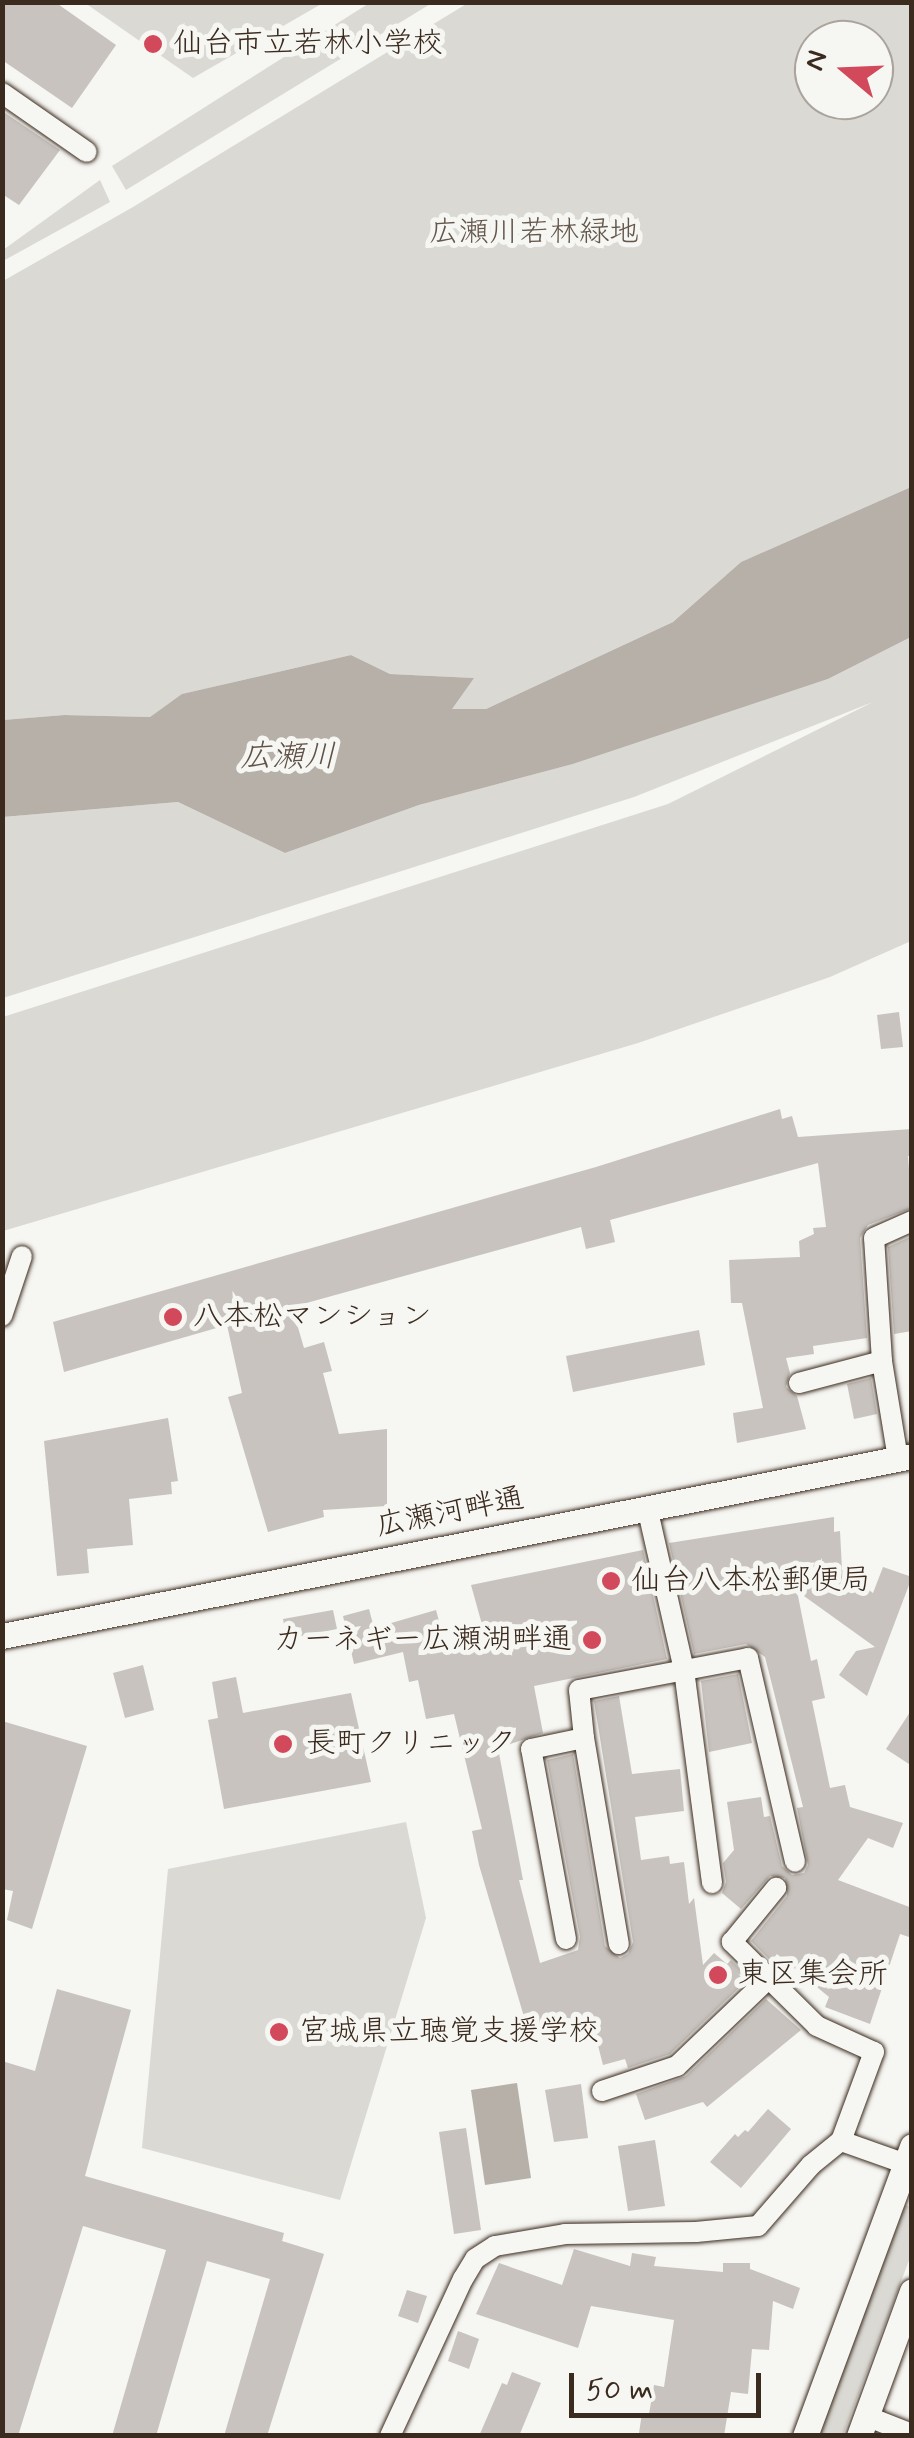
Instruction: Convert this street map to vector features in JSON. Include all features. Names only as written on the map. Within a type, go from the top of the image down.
[{"type":"street","points":[[2,93],[87,152]]},
{"type":"street","points":[[905,1458],[882,1362],[874,1238],[912,1221]]},
{"type":"street","points":[[2,1316],[22,1256]]},
{"type":"street","points":[[799,1382],[882,1362]]},
{"type":"street","name":"広瀬河畔通","points":[[2,1636],[905,1458]]},
{"type":"street","points":[[647,1506],[684,1670],[712,1884]]},
{"type":"street","points":[[619,1944],[579,1690],[748,1658],[796,1862]]},
{"type":"street","points":[[566,1939],[532,1749],[584,1738]]},
{"type":"street","points":[[390,2436],[462,2279],[475,2259],[495,2246],[566,2234],[696,2232],[758,2226],[818,2158],[840,2141],[874,2052],[817,2026],[732,1942],[776,1888]]},
{"type":"street","points":[[602,2091],[676,2066],[769,1978]]},
{"type":"street","points":[[805,2436],[909,2155],[840,2141]]},
{"type":"street","points":[[912,2292],[862,2426],[912,2434]]},
{"type":"green space","points":[[371,2],[432,3],[126,190],[112,166]]},
{"type":"green space","points":[[85,3],[323,3],[193,78]]},
{"type":"green space","name":"広瀬川若林緑地","points":[[468,3],[911,3],[911,487],[741,562],[673,622],[486,709],[451,709],[473,678],[390,674],[351,655],[183,694],[150,717],[64,715],[3,720],[3,281],[133,207]]},
{"type":"green space","points":[[100,180],[110,202],[3,261],[3,250]]},
{"type":"green space","points":[[911,637],[911,941],[830,977],[638,1043],[3,1231],[3,1017],[668,804],[873,702],[634,797],[3,998],[3,817],[178,802],[285,853],[419,805],[573,764],[828,679]]},
{"type":"green space","points":[[406,1822],[426,1918],[340,2200],[142,2148],[168,1869]]},
{"type":"green space","points":[[905,2205],[911,2207],[911,2255],[843,2435],[819,2435]]},
{"type":"water","name":"広瀬川","points":[[911,487],[911,637],[828,679],[573,764],[419,805],[285,853],[178,802],[3,817],[3,720],[64,715],[150,717],[182,694],[351,655],[390,674],[474,678],[452,709],[486,709],[673,622],[741,562]]},
{"type":"water","points":[[517,2083],[531,2178],[485,2185],[471,2090]]},
{"type":"building","points":[[2,2],[55,2],[116,45],[72,108],[2,60]]},
{"type":"building","points":[[2,111],[60,150],[19,205],[2,194]]},
{"type":"building","points":[[899,1012],[903,1047],[881,1049],[877,1015]]},
{"type":"building","name":"八本松マンション","points":[[780,1109],[782,1119],[792,1116],[798,1137],[912,1129],[912,1156],[908,1156],[912,1208],[868,1225],[860,1238],[867,1338],[813,1346],[814,1354],[786,1358],[790,1373],[786,1387],[797,1396],[806,1429],[737,1443],[733,1413],[763,1408],[742,1303],[731,1303],[729,1260],[800,1257],[799,1241],[814,1234],[813,1228],[826,1227],[818,1163],[610,1220],[615,1242],[586,1249],[581,1227],[292,1307],[304,1348],[324,1342],[332,1371],[323,1373],[339,1434],[387,1429],[387,1506],[323,1510],[324,1517],[268,1532],[228,1397],[242,1393],[227,1325],[64,1372],[53,1322],[596,1167]]},
{"type":"building","points":[[912,1236],[912,1331],[894,1334],[888,1247]]},
{"type":"building","points":[[699,1330],[705,1365],[573,1392],[566,1356]]},
{"type":"building","points":[[871,1378],[877,1414],[854,1419],[847,1384]]},
{"type":"building","points":[[168,1418],[178,1481],[171,1482],[172,1494],[129,1499],[133,1545],[87,1549],[89,1573],[57,1576],[44,1441]]},
{"type":"building","points":[[834,1517],[834,1532],[840,1531],[842,1570],[873,1593],[883,1567],[912,1577],[867,1696],[839,1675],[856,1651],[875,1647],[797,1591],[811,1661],[817,1659],[825,1698],[812,1701],[830,1788],[845,1785],[850,1807],[903,1823],[893,1848],[868,1838],[838,1880],[912,1908],[912,1938],[900,1934],[870,2024],[825,2007],[829,1997],[777,1954],[771,1961],[751,1941],[787,1896],[785,1878],[770,1876],[741,1909],[722,1893],[726,1882],[723,1863],[734,1850],[727,1802],[761,1797],[764,1817],[770,1816],[782,1866],[792,1875],[804,1873],[808,1865],[797,1808],[803,1807],[765,1657],[746,1644],[694,1654],[669,1543]]},
{"type":"building","points":[[643,1550],[667,1659],[534,1686],[543,1733],[498,1748],[523,1880],[519,1880],[540,1963],[578,1950],[580,1937],[547,1760],[573,1754],[605,1946],[620,1958],[628,1954],[633,1942],[594,1701],[619,1696],[632,1774],[680,1769],[684,1811],[635,1817],[641,1860],[669,1856],[670,1864],[684,1862],[689,1904],[694,1898],[703,1965],[714,1953],[727,1964],[731,1960],[749,1978],[738,1974],[746,1981],[670,2054],[628,2068],[625,2059],[603,2065],[592,2022],[530,2037],[479,1865],[472,1831],[482,1829],[454,1714],[426,1719],[418,1680],[409,1682],[403,1652],[354,1664],[343,1616],[369,1609],[374,1628],[436,1610],[448,1654],[488,1646],[471,1585]]},
{"type":"building","points":[[333,1610],[337,1629],[287,1639],[283,1619]]},
{"type":"building","points":[[143,1665],[154,1710],[125,1718],[113,1673]]},
{"type":"building","points":[[738,1674],[752,1743],[709,1752],[701,1681]]},
{"type":"building","name":"長町クリニック","points":[[236,1677],[243,1713],[351,1693],[371,1782],[224,1809],[208,1720],[218,1718],[212,1682]]},
{"type":"building","points":[[912,1709],[912,1766],[886,1749]]},
{"type":"building","points":[[2,1721],[87,1746],[32,1929],[7,1920],[13,1891],[2,1889]]},
{"type":"building","points":[[57,1989],[131,2010],[85,2176],[284,2233],[282,2241],[324,2254],[267,2436],[224,2436],[270,2279],[207,2261],[156,2436],[112,2436],[166,2250],[83,2226],[18,2436],[2,2436],[2,2061],[35,2071]]},
{"type":"building","points":[[766,1999],[801,2030],[707,2107],[703,2102],[645,2120],[636,2094],[686,2076]]},
{"type":"building","points":[[581,2084],[588,2138],[554,2142],[545,2090]]},
{"type":"building","points":[[768,2109],[791,2129],[741,2188],[710,2162],[735,2134],[738,2137],[745,2130],[748,2132]]},
{"type":"building","points":[[466,2128],[481,2230],[454,2234],[439,2132]]},
{"type":"building","points":[[655,2140],[665,2206],[628,2211],[618,2146]]},
{"type":"building","points":[[574,2249],[630,2266],[632,2253],[656,2257],[654,2266],[723,2272],[723,2263],[750,2263],[750,2269],[800,2288],[793,2309],[773,2301],[769,2350],[752,2349],[748,2394],[731,2392],[724,2436],[639,2433],[642,2413],[649,2414],[654,2385],[664,2387],[674,2320],[591,2306],[578,2348],[476,2314],[499,2263],[562,2285]]},
{"type":"building","points":[[407,2290],[427,2296],[418,2323],[398,2316]]},
{"type":"building","points":[[458,2331],[479,2339],[469,2369],[448,2361]]},
{"type":"building","points":[[512,2372],[541,2383],[519,2436],[479,2436],[502,2383],[507,2385]]},
{"type":"place","name":"仙台市立若林小学校","points":[[153,44]]},
{"type":"place","name":"八本松マンション","points":[[173,1317]]},
{"type":"place","name":"仙台八本松郵便局","points":[[611,1581]]},
{"type":"place","name":"カーネギー広瀬湖畔通","points":[[592,1640]]},
{"type":"place","name":"長町クリニック","points":[[283,1744]]},
{"type":"place","name":"東区集会所","points":[[718,1975]]},
{"type":"place","name":"宮城県立聴覚支援学校","points":[[279,2032]]}]
